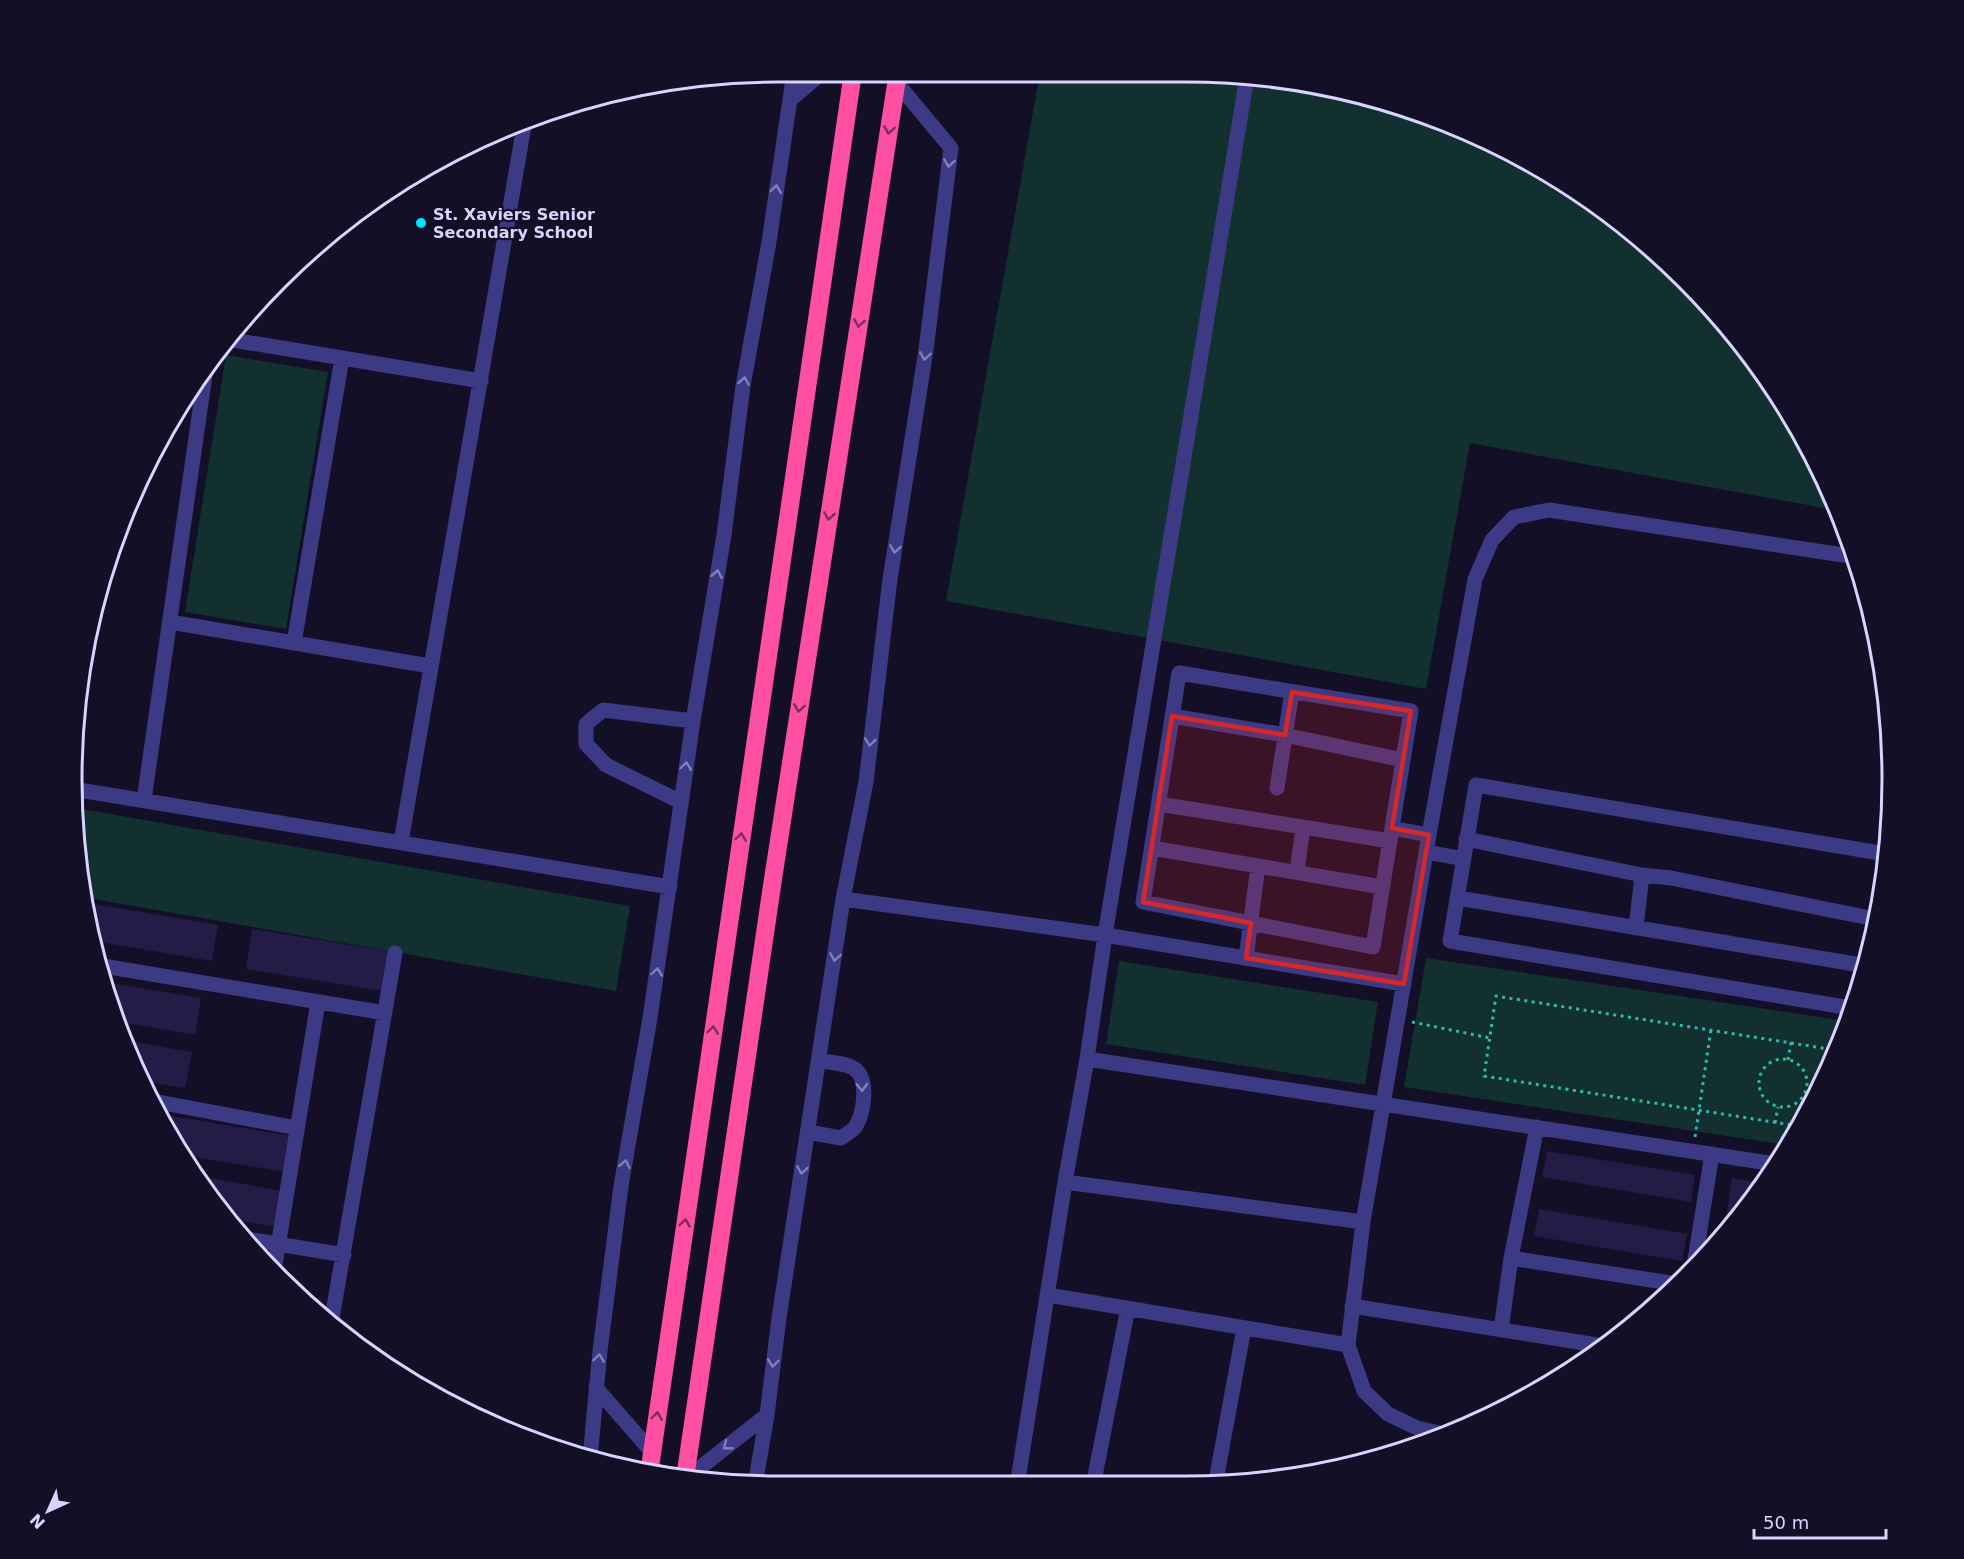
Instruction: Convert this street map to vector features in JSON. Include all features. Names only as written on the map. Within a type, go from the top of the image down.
[{"type":"highway","points":[[650,1464],[852,82]]},
{"type":"highway","points":[[687,1471],[769,903],[896,82]]},
{"type":"street","points":[[591,1451],[621,1185],[635,1114],[693,721],[724,535],[743,386],[769,242],[793,82]]},
{"type":"street","points":[[790,100],[811,82]]},
{"type":"street","points":[[757,1475],[843,899],[866,782],[890,579],[926,350],[951,148],[901,82]]},
{"type":"street","points":[[1019,1476],[1105,935],[1246,85]]},
{"type":"street","points":[[401,842],[523,132]]},
{"type":"street","points":[[238,341],[481,381]]},
{"type":"street","points":[[294,643],[342,358]]},
{"type":"street","points":[[144,800],[204,386]]},
{"type":"street","points":[[1431,1431],[1417,1428],[1388,1414],[1364,1391],[1348,1346],[1363,1222],[1429,835],[1475,579],[1492,540],[1514,517],[1549,510],[1845,555]]},
{"type":"street","points":[[170,622],[430,666]]},
{"type":"street","points":[[1179,673],[1411,711],[1373,947],[1143,902],[1172,716],[1179,673]]},
{"type":"street","points":[[1277,788],[1292,692]]},
{"type":"street","points":[[681,802],[606,765],[586,744],[586,724],[603,710],[693,721]]},
{"type":"street","points":[[1172,716],[1285,735],[1403,760]]},
{"type":"street","points":[[1844,1007],[1450,941],[1476,786],[1878,853]]},
{"type":"street","points":[[82,790],[670,887]]},
{"type":"street","points":[[1159,804],[1303,827],[1391,835],[1429,835]]},
{"type":"street","points":[[1297,872],[1303,827]]},
{"type":"street","points":[[1466,839],[1867,917]]},
{"type":"street","points":[[1152,848],[1382,887]]},
{"type":"street","points":[[1426,852],[1464,859]]},
{"type":"street","points":[[1246,958],[1258,866]]},
{"type":"street","points":[[1636,928],[1642,875]]},
{"type":"street","points":[[1458,898],[1857,964]]},
{"type":"street","points":[[843,899],[1105,935],[1404,984]]},
{"type":"street","points":[[333,1314],[395,953]]},
{"type":"street","points":[[108,967],[385,1013]]},
{"type":"street","points":[[276,1261],[318,1002]]},
{"type":"street","points":[[1087,1059],[1767,1163]]},
{"type":"street","points":[[807,1132],[841,1138],[855,1127],[861,1111],[864,1088],[861,1075],[853,1067],[819,1060]]},
{"type":"street","points":[[162,1103],[297,1128]]},
{"type":"street","points":[[1501,1330],[1511,1258],[1537,1127]]},
{"type":"street","points":[[1696,1252],[1712,1154]]},
{"type":"street","points":[[1065,1182],[1363,1222]]},
{"type":"street","points":[[256,1240],[344,1255]]},
{"type":"street","points":[[1511,1258],[1666,1282]]},
{"type":"street","points":[[1048,1294],[1348,1346]]},
{"type":"street","points":[[1352,1306],[1592,1344]]},
{"type":"street","points":[[1095,1476],[1128,1308]]},
{"type":"street","points":[[1217,1475],[1244,1328]]},
{"type":"street","points":[[596,1388],[652,1452]]},
{"type":"street","points":[[694,1471],[767,1415]]},
{"type":"path","points":[[1790,1125],[1484,1076],[1496,996],[1827,1049]]},
{"type":"path","points":[[1398,1019],[1490,1038]]},
{"type":"path","points":[[1693,1151],[1711,1029]]},
{"type":"path","points":[[1788,1060],[1791,1042]]},
{"type":"path","points":[[1775,1060],[1788,1060],[1798,1064],[1803,1070],[1807,1084],[1805,1092],[1796,1103],[1789,1106],[1778,1106],[1767,1101],[1762,1094],[1759,1078],[1762,1070],[1768,1064],[1775,1060]]},
{"type":"path","points":[[1775,1122],[1778,1106]]},
{"type":"highlighted area","points":[[1292,692],[1411,711],[1392,828],[1429,835],[1404,984],[1246,958],[1251,923],[1143,902],[1172,716],[1285,735]]},
{"type":"green space","points":[[1038,82],[1184,82],[1275,88],[1365,106],[1409,119],[1493,154],[1572,200],[1609,227],[1644,255],[1709,320],[1764,392],[1810,471],[1826,508],[1470,443],[1426,689],[946,601]]},
{"type":"green space","points":[[226,357],[328,372],[286,629],[185,612]]},
{"type":"green space","points":[[83,809],[630,906],[616,991],[93,899],[88,870]]},
{"type":"green space","points":[[1426,958],[1839,1020],[1810,1088],[1778,1144],[1404,1087]]},
{"type":"green space","points":[[1119,961],[1378,1002],[1365,1085],[1106,1044]]},
{"type":"building","points":[[94,904],[218,925],[212,961],[102,943]]},
{"type":"building","points":[[252,929],[388,951],[382,991],[246,969]]},
{"type":"building","points":[[113,983],[201,998],[195,1035],[127,1023]]},
{"type":"building","points":[[134,1042],[192,1052],[185,1088],[152,1083]]},
{"type":"building","points":[[169,1116],[292,1136],[286,1172],[194,1157]]},
{"type":"building","points":[[1547,1151],[1695,1175],[1691,1202],[1542,1177]]},
{"type":"building","points":[[208,1178],[283,1191],[277,1227],[241,1221]]},
{"type":"building","points":[[1732,1178],[1754,1181],[1737,1204],[1726,1217]]},
{"type":"building","points":[[1539,1209],[1687,1234],[1682,1261],[1534,1236]]},
{"type":"place","name":"St. Xaviers Senior Secondary School","points":[[421,223]]}]
